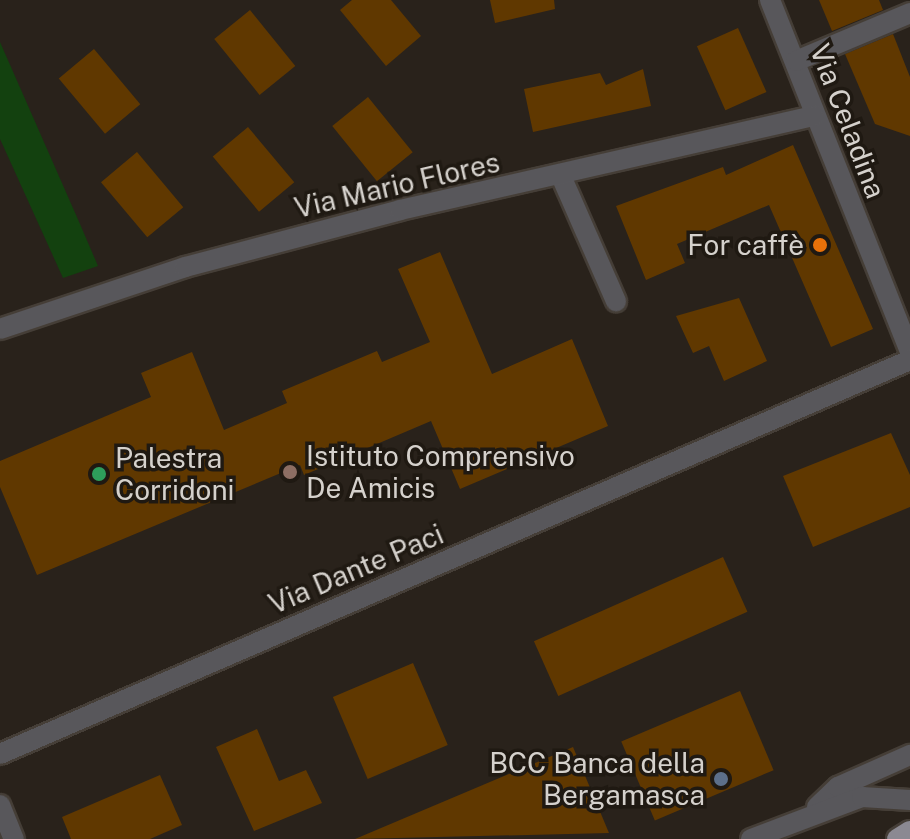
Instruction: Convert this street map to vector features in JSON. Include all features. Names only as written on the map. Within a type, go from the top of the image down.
[{"type":"main road","points":[[897,839],[910,831]]},
{"type":"street","name":"Via Celadina","points":[[770,0],[796,61],[813,116],[910,352]]},
{"type":"street","points":[[796,61],[910,13]]},
{"type":"street","name":"Via Mario Flores","points":[[0,329],[185,267],[813,116]]},
{"type":"street","points":[[561,176],[616,301]]},
{"type":"street","name":"Via Dante Paci","points":[[0,754],[910,360]]},
{"type":"street","points":[[810,815],[838,787],[910,755]]},
{"type":"street","points":[[751,839],[862,797],[910,800]]},
{"type":"street","points":[[0,805],[14,839]]},
{"type":"green space","points":[[0,42],[98,266],[63,278],[0,139]]},
{"type":"building","points":[[352,0],[391,0],[421,36],[386,66],[340,10]]},
{"type":"building","points":[[490,0],[554,0],[555,9],[495,23]]},
{"type":"building","points":[[819,0],[879,0],[883,10],[832,31]]},
{"type":"building","points":[[250,10],[295,66],[260,95],[214,39]]},
{"type":"building","points":[[738,28],[766,92],[725,110],[697,46]]},
{"type":"building","points":[[893,34],[910,77],[910,136],[875,124],[845,54]]},
{"type":"building","points":[[94,49],[140,104],[105,134],[59,79]]},
{"type":"building","points":[[643,69],[651,106],[533,132],[524,89],[600,73],[606,85]]},
{"type":"building","points":[[368,97],[413,152],[377,181],[332,126]]},
{"type":"building","points":[[248,127],[294,182],[259,212],[213,157]]},
{"type":"building","points":[[793,145],[873,329],[831,347],[769,205],[677,244],[685,263],[646,280],[616,206],[723,167],[726,175]]},
{"type":"building","points":[[137,152],[183,207],[147,237],[101,182]]},
{"type":"building","points":[[440,252],[492,374],[572,339],[608,426],[460,489],[431,421],[304,475],[300,465],[37,575],[0,487],[0,461],[151,397],[141,373],[192,352],[224,430],[287,403],[282,391],[377,351],[382,362],[430,342],[398,269]]},
{"type":"building","points":[[739,298],[767,361],[724,381],[709,346],[693,353],[676,316]]},
{"type":"building","points":[[891,433],[910,475],[910,507],[813,547],[783,476]]},
{"type":"building","points":[[723,557],[747,612],[558,696],[534,641]]},
{"type":"building","points":[[413,663],[448,745],[368,779],[333,697]]},
{"type":"building","points":[[740,691],[774,770],[655,821],[621,741]]},
{"type":"building","points":[[257,729],[279,781],[306,770],[322,803],[254,831],[216,747]]},
{"type":"building","points":[[573,747],[609,833],[355,839]]},
{"type":"building","points":[[160,775],[182,825],[150,839],[71,839],[62,817]]},
{"type":"place","name":"For caffè","points":[[820,245]]},
{"type":"place","name":"Istituto Comprensivo De Amicis","points":[[290,472]]},
{"type":"place","name":"Palestra Corridoni","points":[[99,474]]},
{"type":"place","name":"BCC Banca della Bergamasca","points":[[721,779]]}]
